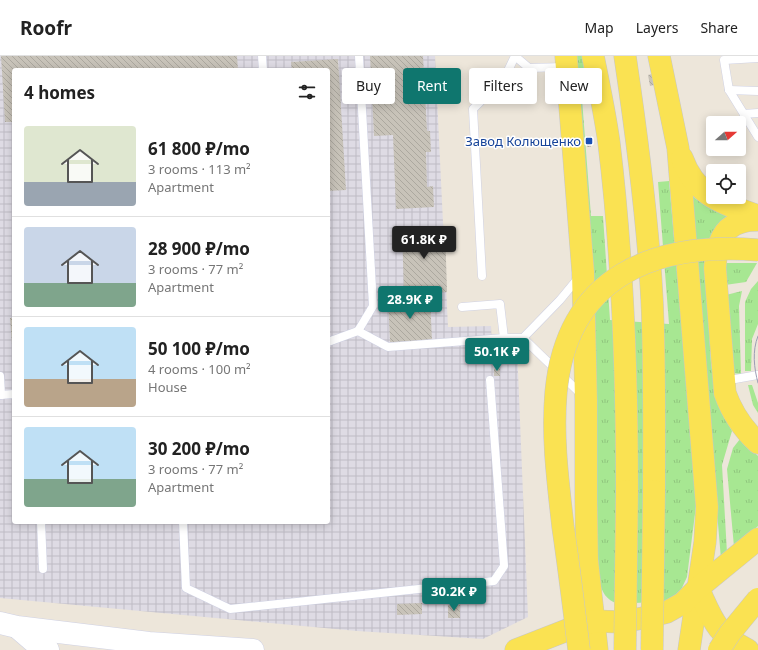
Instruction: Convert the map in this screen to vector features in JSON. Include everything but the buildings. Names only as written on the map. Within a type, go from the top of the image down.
[{"type":"main road","points":[[593,56],[609,142],[624,323],[627,398],[624,650]]},
{"type":"main road","points":[[625,56],[642,188],[652,300],[654,491],[652,650]]},
{"type":"main road","points":[[659,56],[678,148],[707,507],[705,542],[689,650]]},
{"type":"main road","points":[[567,61],[583,272],[586,400],[587,560],[597,650]]},
{"type":"main road","points":[[678,148],[686,170],[691,179],[699,187],[711,196],[727,204],[758,216]]},
{"type":"main road","points":[[758,220],[741,222],[734,225],[721,238],[716,250],[715,276],[723,381],[729,406],[743,428],[758,443]]},
{"type":"main road","points":[[579,650],[559,493],[554,425],[556,391],[559,373],[567,343],[572,331],[582,313],[602,289],[634,268],[665,257],[698,250],[732,248],[758,250]]},
{"type":"main road","points":[[516,650],[575,627],[594,622],[628,621],[667,612],[683,603],[698,588],[758,539]]},
{"type":"main road","points":[[698,588],[714,623],[721,632],[730,640],[748,650]]},
{"type":"main road","points":[[719,650],[730,633],[758,599]]},
{"type":"main road","points":[[8,625],[48,650]]},
{"type":"main road","points":[[8,625],[149,643],[254,650]]},
{"type":"lane","points":[[262,56],[263,68]]},
{"type":"lane","points":[[330,341],[358,331],[373,306],[359,56]]},
{"type":"lane","points":[[482,276],[473,108],[506,77],[516,56],[529,68],[567,61]]},
{"type":"lane","points":[[758,58],[724,60],[729,90],[758,136]]},
{"type":"lane","points":[[729,90],[758,91]]},
{"type":"lane","points":[[744,114],[758,114]]},
{"type":"lane","points":[[523,338],[560,300],[583,272]]},
{"type":"lane","points":[[462,307],[500,304],[504,338]]},
{"type":"lane","points":[[358,331],[388,347],[504,338],[523,338],[586,400]]},
{"type":"lane","points":[[723,381],[758,375]]},
{"type":"lane","points":[[0,376],[1,395],[12,394]]},
{"type":"lane","points":[[183,524],[186,588],[230,609],[494,581],[504,566],[490,380]]},
{"type":"lane","points":[[40,524],[44,569]]},
{"type":"shaded area","points":[[0,56],[435,56],[436,68],[403,68],[403,104],[437,104],[448,327],[491,326],[492,349],[517,347],[528,617],[483,639],[357,631],[0,598]]},
{"type":"green space","points":[[577,56],[582,56],[584,68],[578,68]]},
{"type":"green space","points":[[579,104],[582,104],[591,216],[603,216],[610,320],[669,324],[658,182],[669,181],[697,498],[687,577],[680,592],[670,601],[618,604],[610,600],[605,595],[599,581]]},
{"type":"green space","points":[[690,195],[727,216],[716,227],[705,264],[711,363],[716,397],[732,431],[722,465],[727,553],[721,559]]},
{"type":"green space","points":[[723,263],[757,263],[746,282],[725,285]]},
{"type":"green space","points":[[758,281],[758,324],[752,339],[751,371],[745,371],[745,302],[751,289]]},
{"type":"green space","points":[[742,291],[739,306],[741,374],[732,373],[726,295]]},
{"type":"green space","points":[[748,385],[752,385],[758,403],[758,413],[753,405]]},
{"type":"green space","points":[[740,439],[758,456],[758,526],[734,547],[727,469],[733,448]]},
{"type":"tram line","points":[[758,336],[754,360],[758,383]]},
{"type":"place","name":"Завод Колющенко","points":[[589,141]]}]
